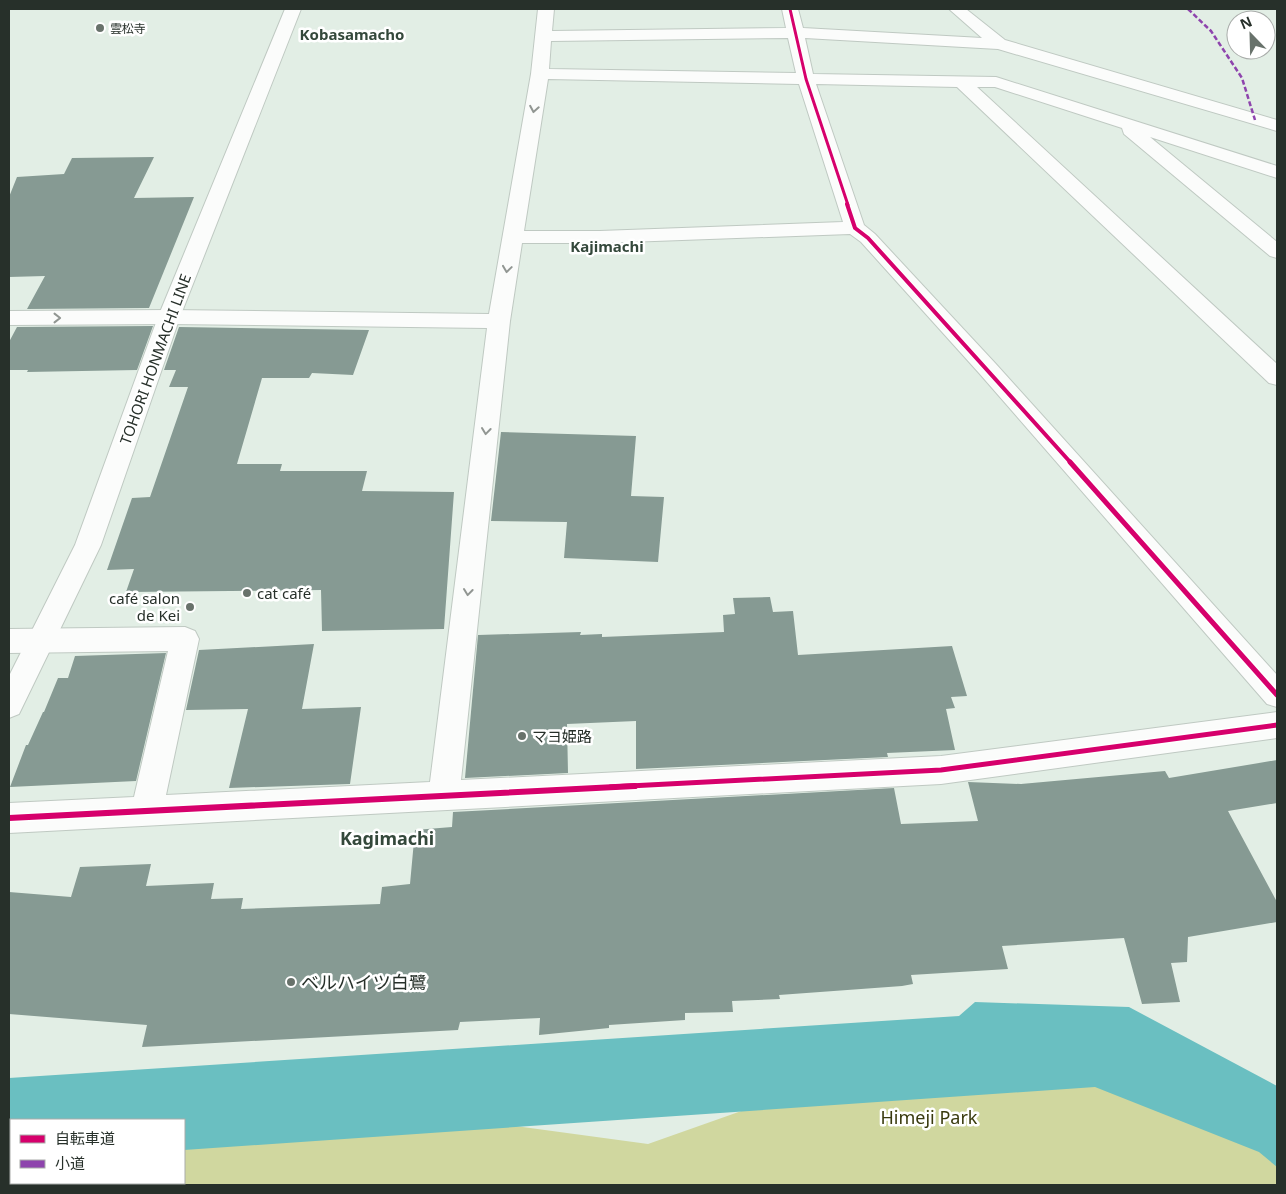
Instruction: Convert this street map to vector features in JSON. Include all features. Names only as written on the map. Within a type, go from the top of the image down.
[{"type":"street","name":"TOHORI HONMACHI LINE","points":[[9,704],[88,545],[169,317],[293,9]]},
{"type":"street","points":[[444,796],[499,321],[540,74],[546,9]]},
{"type":"street","points":[[790,9],[806,79],[855,228],[868,238],[987,368],[1277,695]]},
{"type":"street","points":[[957,9],[999,44]]},
{"type":"street","points":[[543,36],[796,33],[999,44],[1277,126]]},
{"type":"street","points":[[540,74],[996,82],[1277,172]]},
{"type":"street","points":[[960,80],[1277,377]]},
{"type":"street","points":[[1120,122],[1277,252]]},
{"type":"street","points":[[512,237],[600,237],[855,228]]},
{"type":"street","points":[[9,318],[169,317],[499,321]]},
{"type":"street","points":[[9,642],[185,639],[147,811]]},
{"type":"street","points":[[9,818],[586,790],[755,778],[941,770],[1277,725]]},
{"type":"green space","name":"Himeji Park","points":[[926,1046],[1261,1123],[1277,1136],[1277,1185],[9,1185],[9,1109],[375,1107],[648,1144]]},
{"type":"water","points":[[975,1002],[1129,1007],[1277,1086],[1277,1167],[1259,1152],[1095,1087],[185,1150],[185,1119],[10,1119],[9,1162],[9,1078],[959,1016]]},
{"type":"building","points":[[154,157],[134,198],[194,197],[149,308],[27,309],[45,276],[9,277],[9,197],[17,177],[64,174],[72,158]]},
{"type":"building","points":[[153,326],[137,370],[27,372],[28,370],[9,370],[9,342],[17,327]]},
{"type":"building","points":[[179,327],[369,330],[353,375],[312,373],[309,378],[262,378],[237,464],[282,464],[280,471],[367,471],[362,491],[454,492],[444,629],[322,631],[321,590],[126,592],[134,569],[107,570],[132,498],[150,497],[188,387],[169,387],[176,370],[164,370]]},
{"type":"building","points":[[501,432],[636,436],[631,496],[664,497],[658,562],[564,558],[567,522],[491,521]]},
{"type":"building","points":[[770,597],[773,612],[793,611],[798,655],[952,646],[967,696],[951,697],[955,708],[946,709],[955,750],[887,753],[888,757],[636,769],[636,721],[567,724],[568,773],[465,778],[478,635],[581,632],[580,635],[602,634],[602,637],[724,632],[723,615],[735,614],[733,598]]},
{"type":"building","points":[[314,644],[302,709],[361,707],[350,784],[229,788],[248,709],[186,710],[199,650]]},
{"type":"building","points":[[166,653],[136,781],[10,787],[26,745],[28,745],[44,712],[58,678],[68,678],[75,656]]},
{"type":"building","points":[[1277,760],[1277,803],[1228,811],[1277,902],[1277,922],[1188,937],[1187,962],[1171,963],[1180,1002],[1142,1004],[1124,938],[1002,946],[1008,969],[911,975],[913,984],[902,986],[779,995],[780,999],[732,1001],[733,1012],[685,1013],[685,1020],[609,1025],[609,1028],[539,1035],[540,1018],[460,1022],[458,1030],[142,1047],[147,1025],[9,1014],[9,892],[71,897],[80,867],[151,864],[146,886],[214,883],[211,899],[243,898],[241,909],[380,904],[382,887],[410,884],[415,830],[452,827],[453,812],[894,788],[901,824],[978,821],[968,782],[1021,784],[1165,771],[1169,778]]},
{"type":"marked path","points":[[1188,9],[1211,31],[1242,78],[1255,120]]},
{"type":"cycle path","points":[[790,9],[806,79],[855,228],[868,238],[987,368],[1277,695]]},
{"type":"cycle path","points":[[9,818],[941,770],[1277,725]]},
{"type":"place","name":"雲松寺","points":[[100,28]]},
{"type":"place","name":"cat café","points":[[247,593]]},
{"type":"place","name":"café salon de Kei","points":[[190,607]]},
{"type":"place","name":"マヨ姫路","points":[[522,736]]},
{"type":"place","name":"ベルハイツ白鷺","points":[[291,982]]},
{"type":"district","name":"Kobasamacho","points":[[352,34]]},
{"type":"district","name":"Kajimachi","points":[[607,246]]},
{"type":"district","name":"Kagimachi","points":[[387,838]]}]
